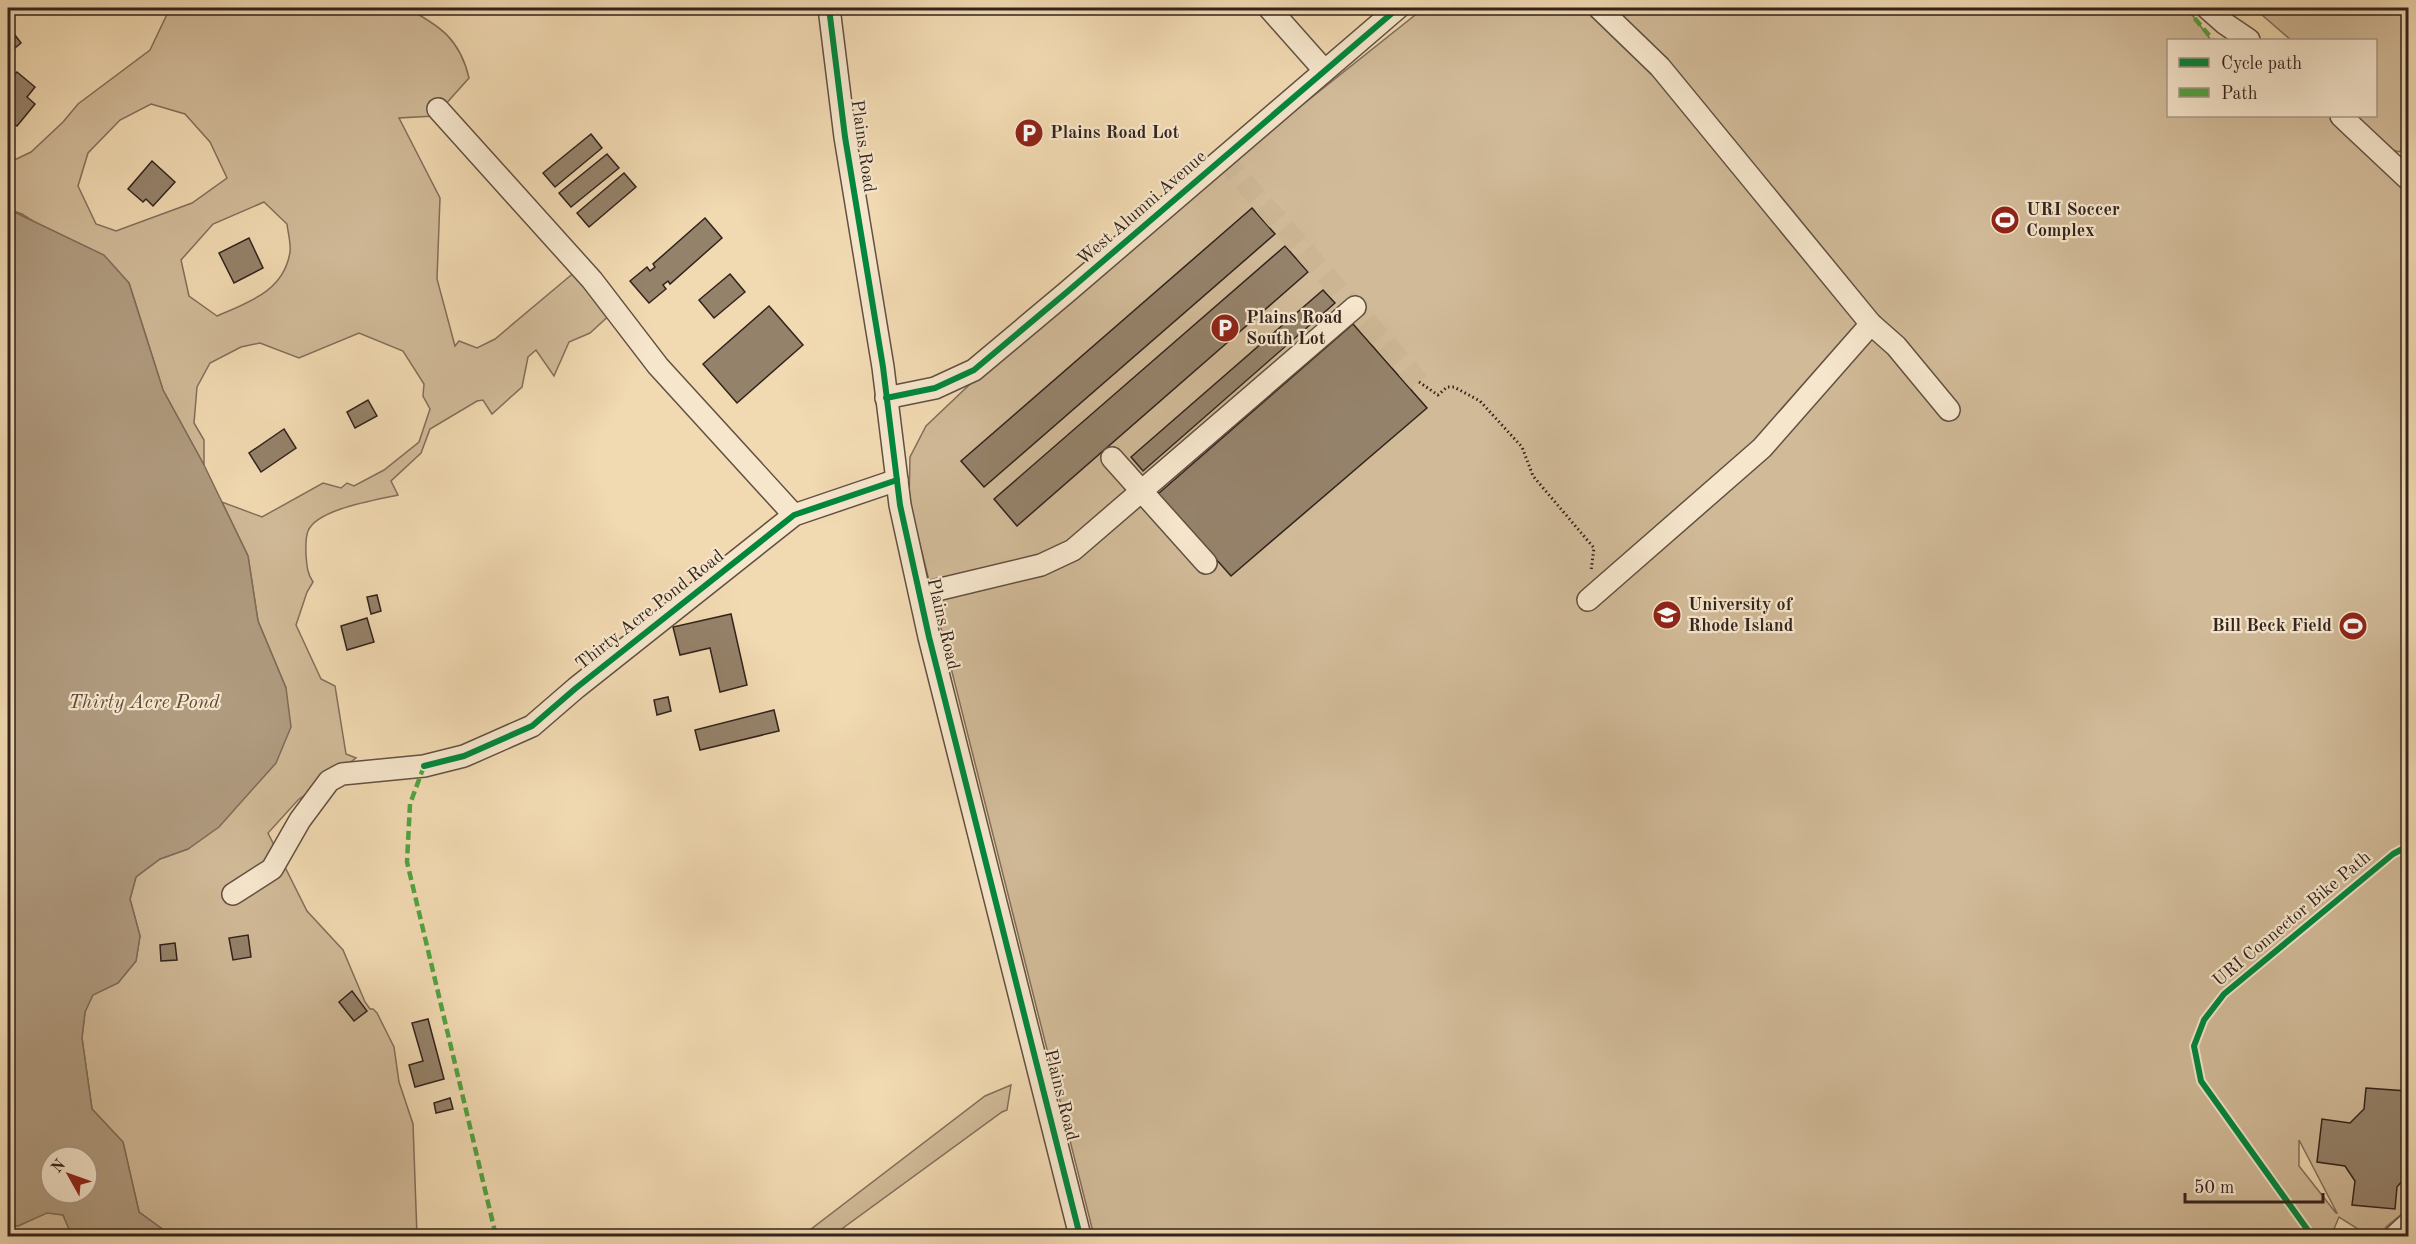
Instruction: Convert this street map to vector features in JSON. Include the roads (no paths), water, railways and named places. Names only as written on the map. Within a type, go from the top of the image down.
[{"type":"street","name":"Plains Road","points":[[829,8],[845,137],[886,398],[900,505],[920,594],[1080,1236]]},
{"type":"street","points":[[1269,8],[1324,70]]},
{"type":"street","name":"West Alumni Avenue","points":[[886,398],[935,388],[974,370],[1398,8]]},
{"type":"street","points":[[1599,8],[1660,67],[1871,324],[1896,346],[1949,410]]},
{"type":"street","points":[[2214,11],[2248,39]]},
{"type":"street","points":[[438,109],[592,280],[658,366],[794,515]]},
{"type":"street","points":[[2342,117],[2407,173]]},
{"type":"street","points":[[920,594],[1041,565],[1073,550],[1355,307]]},
{"type":"street","points":[[1588,600],[1762,448],[1871,324]]},
{"type":"street","points":[[1112,458],[1206,563]]},
{"type":"street","name":"Thirty Acre Pond Road","points":[[233,894],[272,869],[300,820],[329,782],[342,774],[424,766],[464,756],[532,726],[576,688],[794,515],[897,480]]},
{"type":"street","points":[[2395,1236],[2409,1224]]},
{"type":"water","name":"Thirty Acre Pond","points":[[8,209],[104,255],[129,283],[163,390],[204,465],[248,556],[258,621],[286,688],[291,727],[276,763],[219,827],[188,849],[160,859],[136,877],[130,899],[140,936],[136,961],[118,983],[93,995],[85,1012],[82,1038],[92,1109],[123,1142],[139,1212],[172,1236],[72,1236],[63,1215],[47,1213],[18,1226],[8,1225]]},
{"type":"tunnel","points":[[1223,158],[1419,382]]},
{"type":"place","name":"Plains Road Lot","points":[[1029,133]]},
{"type":"place","name":"URI Soccer Complex","points":[[2005,220]]},
{"type":"place","name":"Plains Road South Lot","points":[[1225,328]]},
{"type":"place","name":"University of Rhode Island","points":[[1667,615]]},
{"type":"place","name":"Bill Beck Field","points":[[2353,626]]}]
